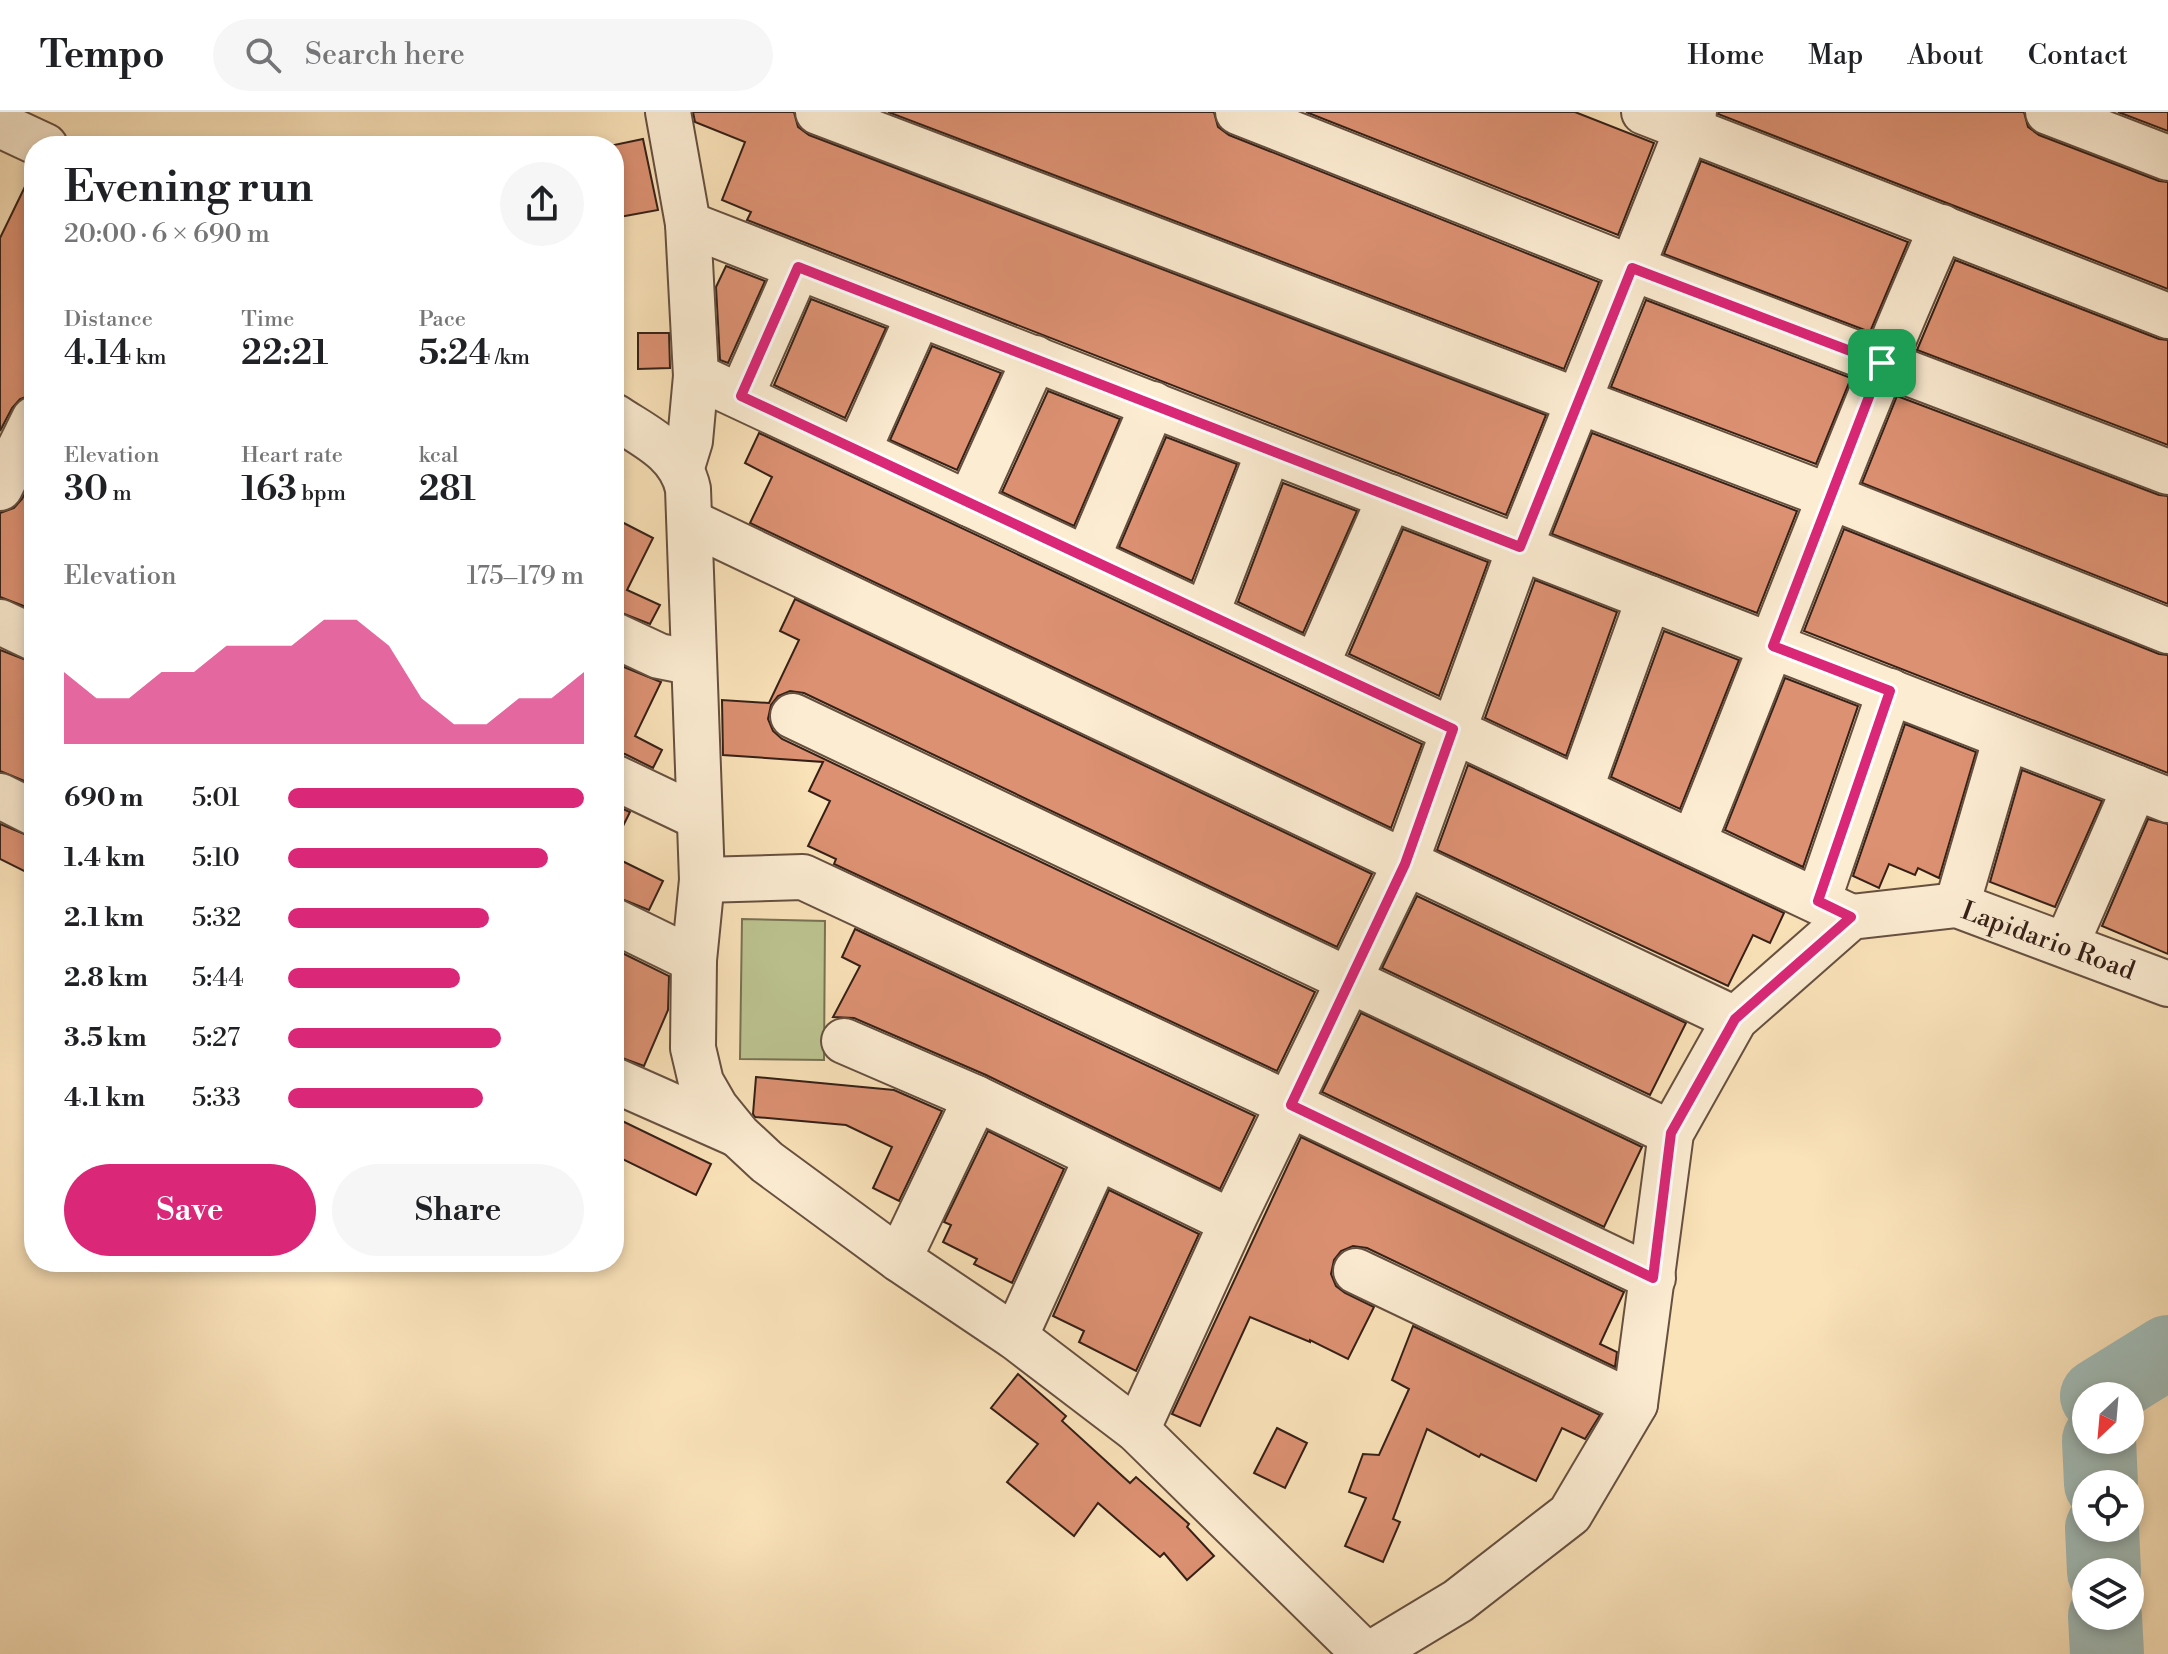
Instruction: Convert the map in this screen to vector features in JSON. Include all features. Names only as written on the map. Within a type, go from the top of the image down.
[{"type":"street","points":[[668,112],[688,224],[696,376],[690,441],[682,467],[688,489],[690,522],[702,880],[694,960],[693,1048],[701,1082],[716,1108],[738,1135],[767,1162],[899,1259],[1015,1337],[1137,1430],[1367,1654],[1458,1601],[1570,1514],[1635,1404],[1671,1133],[1735,1019],[1834,909],[1890,691]]},
{"type":"street","points":[[818,112],[1831,497],[2168,631]]},
{"type":"street","points":[[1238,112],[1632,268],[2168,472]]},
{"type":"street","points":[[1644,112],[1690,120],[1942,227],[2168,316]]},
{"type":"street","points":[[2048,112],[2121,125],[2168,158]]},
{"type":"street","points":[[1137,1430],[1232,1222],[1405,864],[1520,547],[1690,120]]},
{"type":"street","points":[[688,224],[2152,793],[2066,945]]},
{"type":"street","points":[[1693,843],[1882,363],[1942,227]]},
{"type":"street","points":[[741,396],[798,267]]},
{"type":"street","points":[[858,451],[919,314]]},
{"type":"street","points":[[969,504],[1035,358]]},
{"type":"street","points":[[696,376],[1834,909]]},
{"type":"street","points":[[1087,559],[1153,404]]},
{"type":"street","points":[[624,423],[660,447],[682,467]]},
{"type":"street","points":[[0,488],[24,439]]},
{"type":"street","points":[[1206,615],[1269,450]]},
{"type":"street","points":[[1316,666],[1390,497]]},
{"type":"street","points":[[690,522],[1735,1019]]},
{"type":"street","points":[[1580,790],[1649,598]]},
{"type":"street","points":[[0,622],[24,633]]},
{"type":"street","points":[[624,640],[659,656],[694,663]]},
{"type":"street","points":[[793,716],[1671,1133]]},
{"type":"street","points":[[1957,905],[2006,737]]},
{"type":"street","points":[[624,782],[698,817]]},
{"type":"street","points":[[0,796],[24,808]]},
{"type":"street","points":[[702,880],[803,877],[1653,1278]]},
{"type":"street","name":"Lapidario Road","points":[[1834,909],[1957,905],[2168,984]]},
{"type":"street","points":[[624,926],[694,960]]},
{"type":"street","points":[[844,1041],[976,1098],[1232,1222]]},
{"type":"street","points":[[624,1084],[738,1135]]},
{"type":"street","points":[[899,1259],[976,1098]]},
{"type":"street","points":[[1015,1337],[1097,1157]]},
{"type":"street","points":[[1356,1271],[1635,1404]]},
{"type":"green space","points":[[742,919],[825,921],[824,1060],[740,1059]]},
{"type":"building","points":[[693,112],[794,112],[798,127],[809,135],[1546,415],[1506,515],[747,220],[751,212],[722,200],[745,142],[695,122]]},
{"type":"building","points":[[888,112],[1214,112],[1218,127],[1229,135],[1599,282],[1564,369]]},
{"type":"building","points":[[1306,112],[1575,112],[1654,143],[1618,235]]},
{"type":"building","points":[[2024,112],[2028,127],[2039,135],[2168,182],[2168,289],[1718,114]]},
{"type":"building","points":[[2118,112],[2168,112],[2168,131]]},
{"type":"building","points":[[643,139],[658,210],[624,216],[624,143]]},
{"type":"building","points":[[1701,161],[1908,242],[1870,332],[1664,254]]},
{"type":"building","points":[[24,189],[24,398],[12,408],[0,431],[0,238]]},
{"type":"building","points":[[1955,260],[2168,340],[2168,445],[1917,350]]},
{"type":"building","points":[[726,266],[765,281],[728,363],[720,360],[716,287]]},
{"type":"building","points":[[811,299],[886,328],[845,418],[774,385]]},
{"type":"building","points":[[1646,300],[1851,378],[1816,464],[1611,387]]},
{"type":"building","points":[[638,333],[669,333],[670,368],[638,369]]},
{"type":"building","points":[[932,346],[1001,373],[957,470],[890,440]]},
{"type":"building","points":[[1048,391],[1120,419],[1074,526],[1002,492]]},
{"type":"building","points":[[1897,396],[2168,496],[2168,604],[1862,483]]},
{"type":"building","points":[[759,433],[1422,744],[1391,828],[750,523],[772,477],[745,463]]},
{"type":"building","points":[[1592,433],[1797,511],[1757,613],[1552,534]]},
{"type":"building","points":[[1166,437],[1237,464],[1192,581],[1119,547]]},
{"type":"building","points":[[1283,483],[1357,511],[1303,633],[1238,602]]},
{"type":"building","points":[[24,495],[24,606],[0,597],[0,513],[14,508]]},
{"type":"building","points":[[624,523],[653,538],[627,590],[660,605],[650,624],[624,614]]},
{"type":"building","points":[[1403,529],[1488,562],[1439,696],[1349,654]]},
{"type":"building","points":[[1844,529],[2168,655],[2168,773],[1804,631]]},
{"type":"building","points":[[1535,580],[1617,612],[1566,756],[1485,718]]},
{"type":"building","points":[[795,599],[1372,874],[1337,947],[804,693],[790,691],[778,696],[771,705],[768,719],[773,731],[782,739],[1315,992],[1277,1071],[834,864],[836,859],[808,846],[830,801],[809,791],[823,762],[723,755],[722,700],[769,703],[799,640],[780,631]]},
{"type":"building","points":[[1664,631],[1739,660],[1680,809],[1611,777]]},
{"type":"building","points":[[0,650],[24,659],[24,781],[0,771]]},
{"type":"building","points":[[624,667],[661,682],[635,736],[662,750],[653,768],[625,754]]},
{"type":"building","points":[[1785,678],[1858,706],[1803,867],[1725,830]]},
{"type":"building","points":[[1905,724],[1976,752],[1939,878],[1918,868],[1915,875],[1889,864],[1879,888],[1853,876]]},
{"type":"building","points":[[1468,765],[1784,913],[1770,943],[1753,935],[1728,986],[1437,850]]},
{"type":"building","points":[[2022,770],[2102,801],[2055,907],[1990,882]]},
{"type":"building","points":[[624,809],[630,812],[624,824]]},
{"type":"building","points":[[2148,819],[2168,824],[2168,954],[2102,926]]},
{"type":"building","points":[[0,824],[24,834],[24,871],[0,859]]},
{"type":"building","points":[[624,862],[663,881],[649,910],[624,900]]},
{"type":"building","points":[[1417,896],[1686,1023],[1650,1095],[1382,968]]},
{"type":"building","points":[[855,929],[1255,1116],[1220,1189],[986,1075],[854,1018],[833,1017],[860,966],[842,957]]},
{"type":"building","points":[[624,954],[669,976],[668,1010],[644,1066],[624,1059]]},
{"type":"building","points":[[1361,1013],[1642,1147],[1604,1227],[1322,1092]]},
{"type":"building","points":[[756,1077],[894,1090],[942,1111],[899,1201],[873,1188],[892,1147],[846,1125],[755,1117]]},
{"type":"building","points":[[624,1122],[711,1164],[696,1195],[624,1160]]},
{"type":"building","points":[[988,1131],[1064,1169],[1012,1283],[974,1264],[977,1259],[943,1242],[951,1225],[944,1222]]},
{"type":"building","points":[[1301,1137],[1624,1292],[1600,1344],[1617,1352],[1615,1367],[1367,1248],[1353,1246],[1341,1251],[1334,1260],[1331,1274],[1336,1286],[1345,1293],[1374,1307],[1348,1359],[1310,1340],[1250,1317],[1200,1426],[1172,1414]]},
{"type":"building","points":[[1109,1190],[1199,1234],[1136,1371],[1079,1342],[1084,1331],[1053,1316]]},
{"type":"building","points":[[1413,1326],[1600,1415],[1585,1439],[1562,1428],[1536,1481],[1481,1454],[1479,1457],[1427,1429],[1393,1519],[1400,1522],[1383,1562],[1345,1546],[1366,1498],[1349,1492],[1363,1454],[1379,1455],[1409,1389],[1392,1380]]},
{"type":"building","points":[[1018,1374],[1066,1416],[1062,1421],[1130,1483],[1136,1477],[1189,1524],[1187,1527],[1214,1556],[1187,1580],[1164,1553],[1160,1557],[1098,1503],[1074,1536],[1007,1482],[1038,1444],[991,1408]]},
{"type":"building","points":[[1277,1428],[1307,1443],[1285,1488],[1254,1473]]},
{"type":"waterway","points":[[2120,1382],[2168,1352]]},
{"type":"waterway","points":[[2100,1454],[2100,1470]]},
{"type":"waterway","points":[[2103,1542],[2103,1558]]},
{"type":"waterway","points":[[2106,1630],[2107,1654]]},
{"type":"route","points":[[798,267],[1520,547],[1632,268],[1882,363],[1773,646],[1890,691],[1818,901],[1851,917],[1735,1019],[1671,1133],[1653,1278],[1291,1105],[1405,864],[1453,729],[741,396],[798,267]]}]
